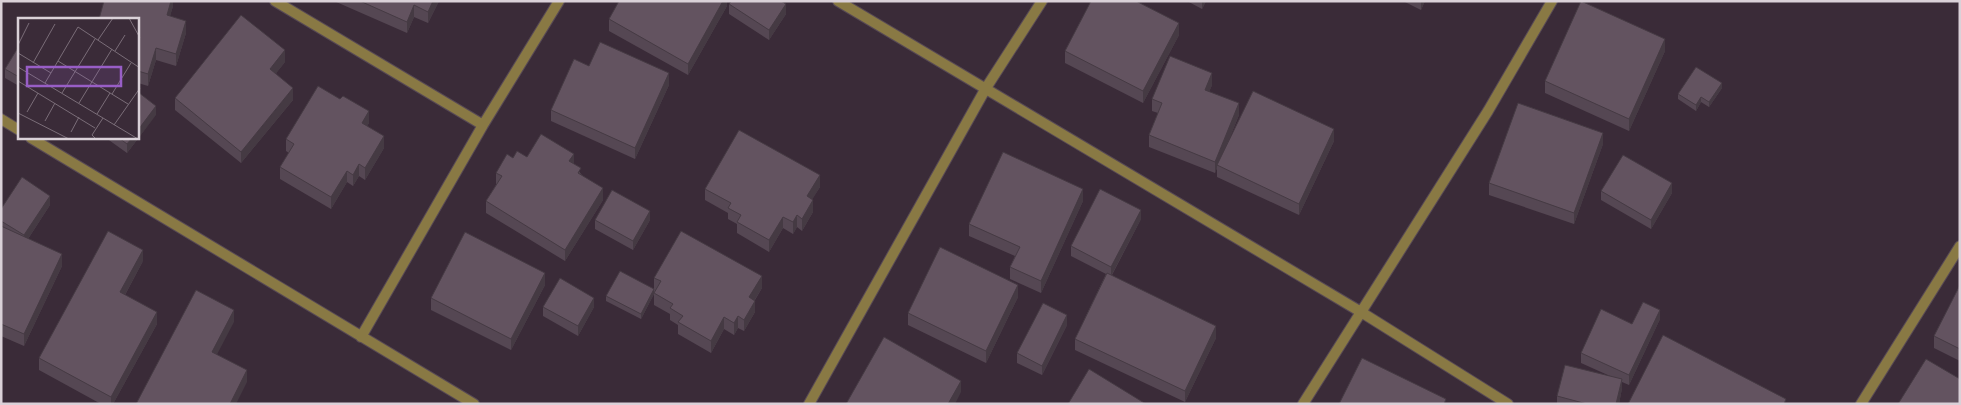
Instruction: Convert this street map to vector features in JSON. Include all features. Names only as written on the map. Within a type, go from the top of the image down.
[{"type":"street","points":[[275,1],[484,125]]},
{"type":"street","points":[[361,337],[484,125],[559,1]]},
{"type":"street","points":[[838,1],[1361,312],[1508,404]]},
{"type":"street","points":[[809,404],[986,88],[1042,1]]},
{"type":"street","points":[[1303,404],[1488,111],[1552,1]]},
{"type":"street","points":[[1,119],[18,129]]},
{"type":"street","points":[[33,139],[474,404]]},
{"type":"street","points":[[1861,404],[1960,246]]},
{"type":"building","points":[[104,1],[171,1],[167,15],[186,21],[176,54],[156,48],[148,74],[139,71],[139,18],[99,18]]},
{"type":"building","points":[[360,1],[433,1],[428,12],[414,5],[407,22]]},
{"type":"building","points":[[619,1],[723,1],[688,64],[609,19]]},
{"type":"building","points":[[732,1],[781,1],[786,4],[769,30],[729,4]]},
{"type":"building","points":[[1091,1],[1136,1],[1179,23],[1143,91],[1065,51]]},
{"type":"building","points":[[1581,1],[1665,39],[1629,119],[1545,81]]},
{"type":"building","points":[[241,15],[285,50],[270,69],[293,88],[241,152],[175,98]]},
{"type":"building","points":[[600,42],[669,73],[635,148],[551,110],[574,59],[589,66]]},
{"type":"building","points":[[18,48],[18,76],[5,69]]},
{"type":"building","points":[[1170,56],[1212,73],[1205,90],[1239,103],[1215,162],[1149,135],[1162,103],[1152,99]]},
{"type":"building","points":[[1696,67],[1722,83],[1709,102],[1701,97],[1696,105],[1678,94]]},
{"type":"building","points":[[318,86],[340,99],[343,96],[369,111],[362,123],[384,136],[365,168],[359,164],[353,175],[347,171],[331,197],[280,167],[294,144],[286,139]]},
{"type":"building","points":[[1253,91],[1334,129],[1299,204],[1217,165]]},
{"type":"building","points":[[139,93],[156,106],[139,129]]},
{"type":"building","points":[[1518,103],[1603,133],[1574,213],[1489,183]]},
{"type":"building","points":[[739,130],[820,175],[807,196],[813,200],[802,219],[797,215],[793,222],[783,217],[769,240],[737,222],[741,215],[728,208],[731,203],[705,189]]},
{"type":"building","points":[[541,134],[574,154],[569,161],[581,168],[578,173],[603,188],[565,250],[486,201],[502,176],[496,173],[507,154],[513,158],[517,151],[527,157]]},
{"type":"building","points":[[120,139],[131,139],[127,144]]},
{"type":"building","points":[[1003,152],[1083,189],[1041,281],[1010,267],[1020,247],[969,224]]},
{"type":"building","points":[[1623,155],[1672,183],[1651,220],[1601,191]]},
{"type":"building","points":[[22,177],[50,196],[24,235],[1,221],[1,209]]},
{"type":"building","points":[[1100,189],[1141,210],[1111,267],[1071,246]]},
{"type":"building","points":[[612,190],[650,211],[633,241],[595,220]]},
{"type":"building","points":[[1,226],[62,254],[24,334],[1,324]]},
{"type":"building","points":[[108,231],[143,250],[120,292],[157,312],[111,397],[39,358]]},
{"type":"building","points":[[681,231],[762,276],[749,297],[755,301],[744,320],[738,316],[734,323],[724,317],[711,341],[678,322],[683,316],[670,308],[673,304],[654,293],[661,281],[654,278]]},
{"type":"building","points":[[465,232],[545,273],[511,339],[431,298]]},
{"type":"building","points":[[940,247],[1018,285],[986,351],[908,313]]},
{"type":"building","points":[[620,271],[654,289],[641,314],[606,296]]},
{"type":"building","points":[[1107,273],[1216,326],[1185,391],[1075,339]]},
{"type":"building","points":[[560,278],[594,298],[578,326],[543,307]]},
{"type":"building","points":[[1960,285],[1960,349],[1934,336]]},
{"type":"building","points":[[196,290],[234,310],[212,352],[247,370],[230,404],[136,404]]},
{"type":"building","points":[[1643,302],[1660,310],[1629,375],[1581,353],[1601,309],[1632,324]]},
{"type":"building","points":[[1043,303],[1067,315],[1042,366],[1017,353]]},
{"type":"building","points":[[1663,335],[1786,399],[1784,404],[1628,404]]},
{"type":"building","points":[[884,337],[961,381],[948,404],[846,404]]},
{"type":"building","points":[[1362,358],[1446,399],[1444,404],[1339,404]]},
{"type":"building","points":[[1926,359],[1960,379],[1960,404],[1898,404]]},
{"type":"building","points":[[1565,365],[1622,379],[1616,404],[1587,404],[1557,396]]},
{"type":"building","points":[[1089,369],[1146,404],[1068,404]]}]
